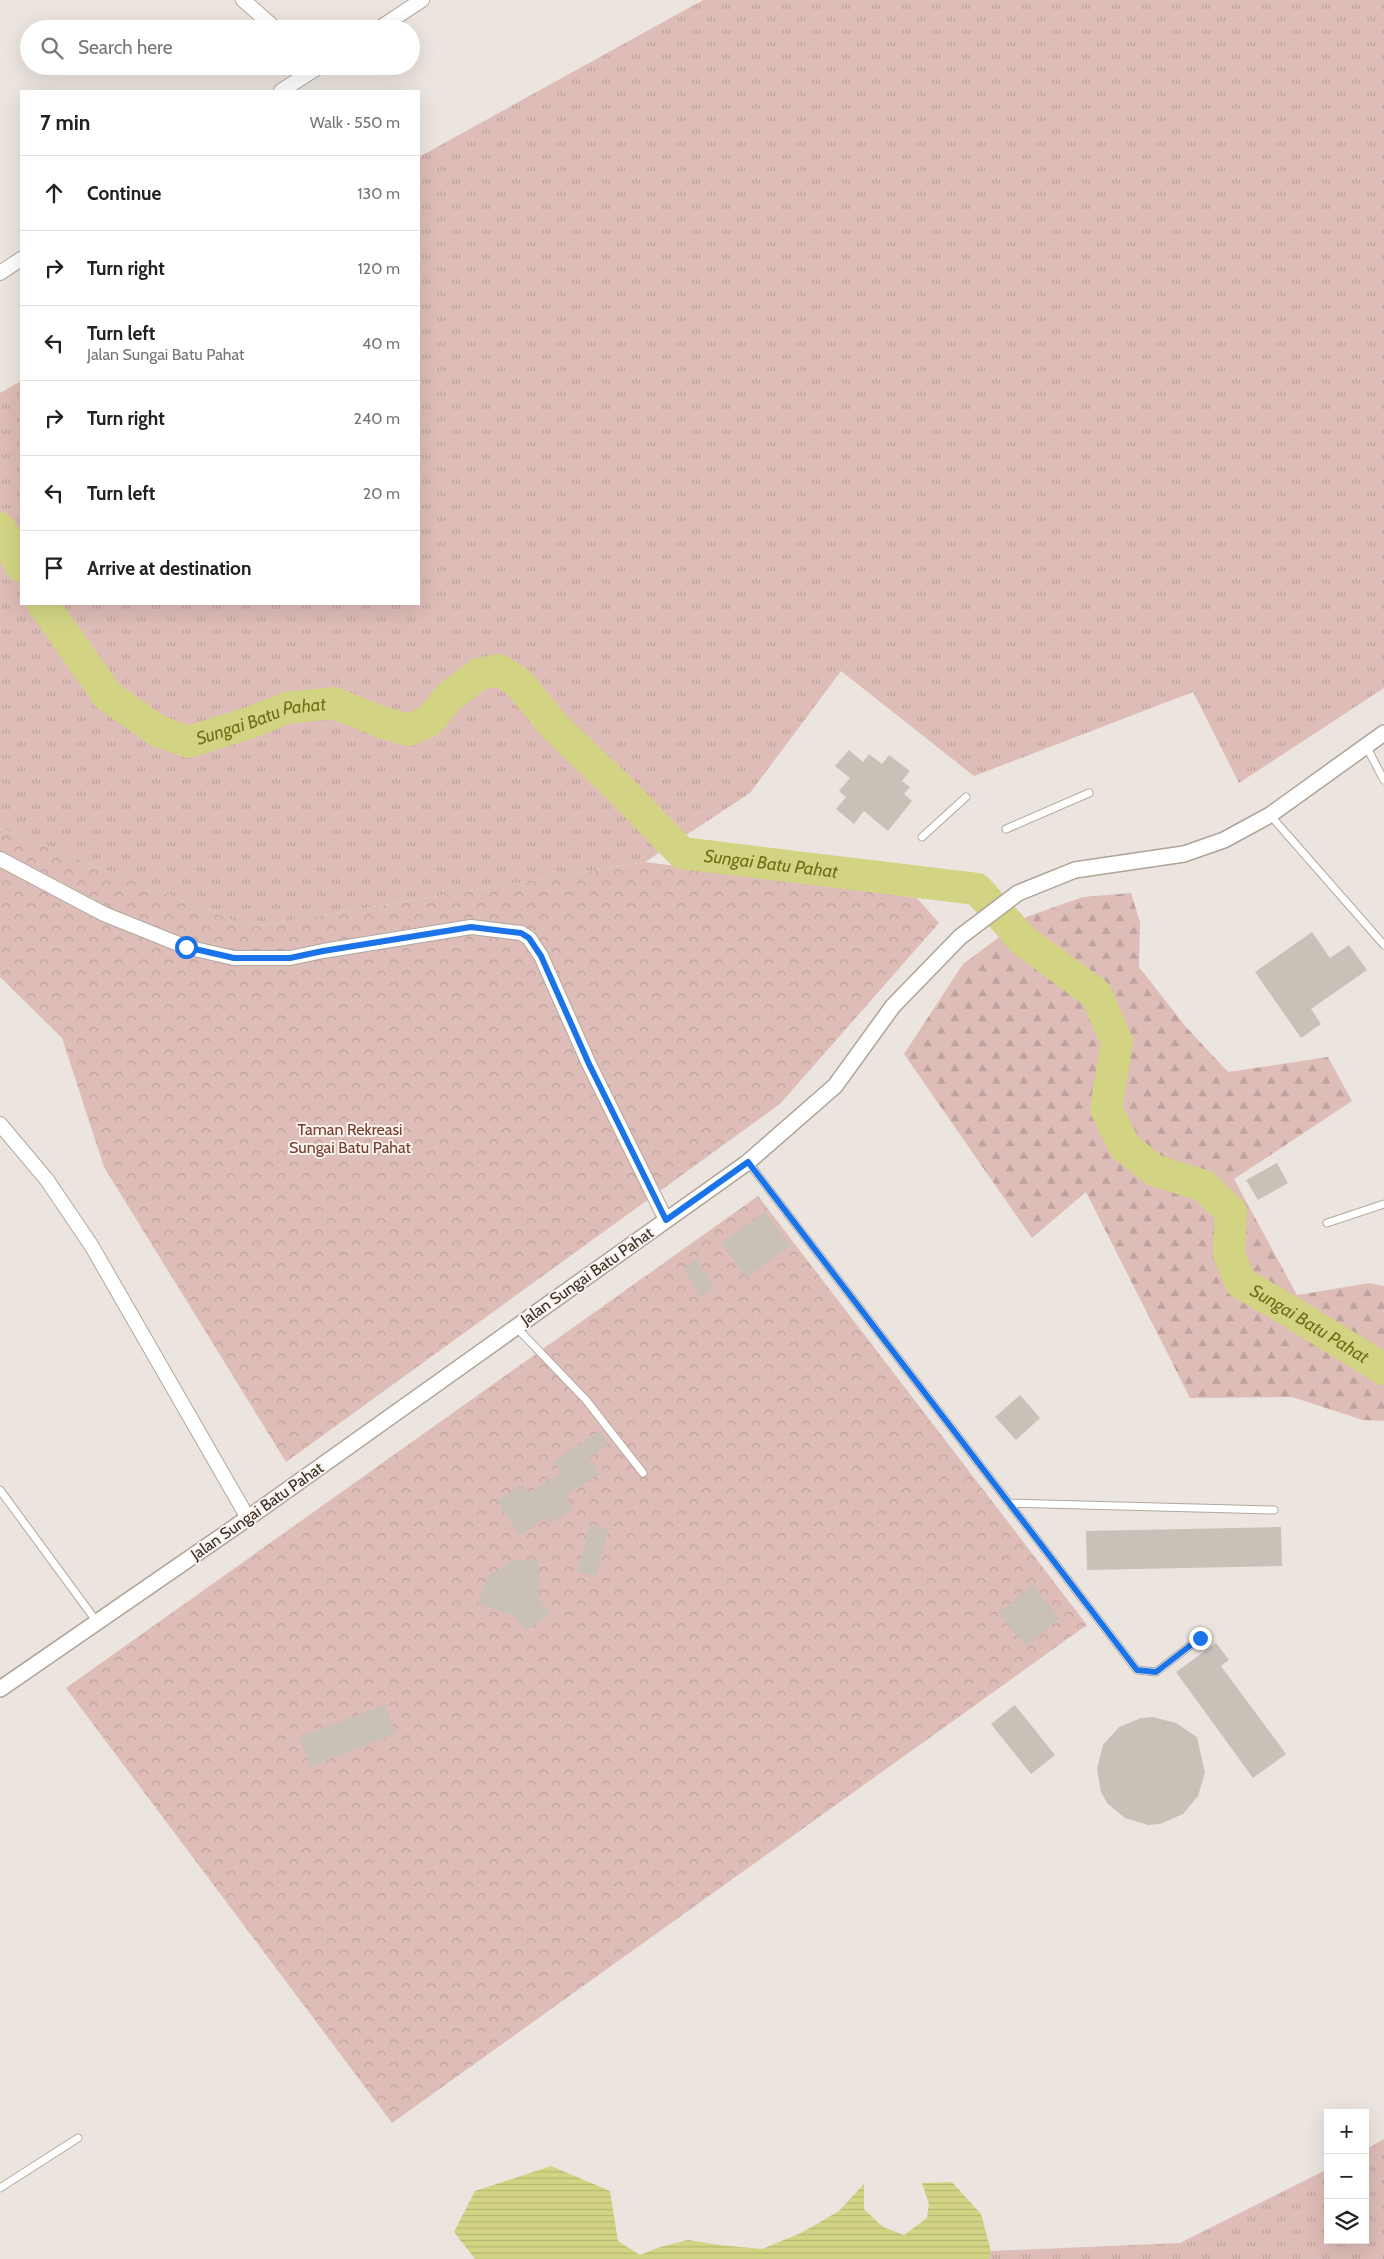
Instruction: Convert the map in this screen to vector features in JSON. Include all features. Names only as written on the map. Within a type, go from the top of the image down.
[{"type":"street","points":[[243,0],[266,20]]},
{"type":"street","points":[[392,20],[422,0]]},
{"type":"street","points":[[283,90],[306,75]]},
{"type":"street","points":[[0,273],[20,260]]},
{"type":"street","name":"Jalan Sungai Batu Pahat","points":[[0,1690],[248,1518],[748,1162],[835,1086],[892,1006],[960,937],[1018,893],[1075,870],[1184,854],[1224,840],[1270,815],[1384,733]]},
{"type":"street","points":[[0,859],[104,914],[186,947],[234,958],[290,958],[332,949],[471,927],[521,933],[529,938],[541,956],[589,1064],[666,1220]]},
{"type":"street","points":[[0,1124],[47,1180],[91,1245],[248,1518]]},
{"type":"lane","points":[[1366,746],[1384,780]]},
{"type":"lane","points":[[1006,829],[1089,793]]},
{"type":"lane","points":[[922,837],[966,797]]},
{"type":"lane","points":[[1270,815],[1384,945]]},
{"type":"lane","points":[[748,1162],[1137,1670],[1156,1672],[1200,1638]]},
{"type":"lane","points":[[1327,1223],[1384,1204]]},
{"type":"lane","points":[[516,1327],[586,1400],[643,1474]]},
{"type":"lane","points":[[0,1490],[97,1622]]},
{"type":"lane","points":[[1009,1503],[1274,1510]]},
{"type":"lane","points":[[0,2188],[78,2138]]},
{"type":"green space","points":[[703,0],[1384,0],[1384,688],[1239,783],[1193,692],[974,776],[841,671],[750,793],[645,862],[250,927],[0,828],[0,393],[20,382],[20,605],[420,605],[420,156]]},
{"type":"green space","name":"Taman Rekreasi Sungai Batu Pahat","points":[[0,828],[250,927],[645,862],[917,898],[939,923],[780,1104],[286,1462],[104,1167],[62,1038],[0,977]]},
{"type":"green space","points":[[1131,893],[1140,922],[1139,967],[1186,1027],[1228,1072],[1328,1057],[1352,1101],[1234,1179],[1297,1295],[1370,1283],[1384,1286],[1384,1421],[1363,1420],[1292,1397],[1190,1398],[1086,1192],[1032,1238],[904,1054],[963,964],[1026,917],[1083,897]]},
{"type":"green space","points":[[758,1196],[1087,1625],[392,2123],[66,1688]]},
{"type":"green space","points":[[1384,2139],[1384,2259],[989,2259],[991,2251],[1180,2243],[1324,2171],[1324,2244],[1369,2244],[1369,2148]]},
{"type":"shaded area","points":[[551,2166],[610,2191],[618,2241],[640,2255],[660,2247],[688,2240],[762,2249],[801,2233],[839,2211],[864,2184],[864,2209],[883,2227],[904,2235],[927,2218],[929,2204],[922,2183],[952,2182],[981,2214],[991,2251],[989,2259],[475,2259],[454,2232],[475,2191]]},
{"type":"building","points":[[849,750],[863,762],[869,754],[882,764],[889,755],[910,771],[902,781],[910,787],[904,794],[912,801],[888,831],[864,811],[854,824],[836,809],[846,797],[839,791],[850,778],[835,766]]},
{"type":"building","points":[[1312,932],[1330,958],[1349,945],[1367,970],[1311,1009],[1321,1024],[1301,1038],[1255,972]]},
{"type":"building","points":[[1277,1163],[1288,1183],[1258,1200],[1246,1180]]},
{"type":"building","points":[[765,1212],[790,1246],[746,1277],[721,1243]]},
{"type":"building","points":[[696,1259],[715,1288],[701,1297],[683,1268]]},
{"type":"building","points":[[1020,1395],[1040,1418],[1016,1440],[995,1417]]},
{"type":"building","points":[[600,1431],[609,1443],[589,1458],[599,1474],[566,1495],[571,1503],[571,1509],[549,1524],[546,1518],[520,1535],[497,1501],[523,1484],[529,1493],[561,1472],[553,1461]]},
{"type":"building","points":[[590,1524],[608,1529],[596,1576],[577,1572]]},
{"type":"building","points":[[1281,1527],[1282,1566],[1087,1570],[1086,1531]]},
{"type":"building","points":[[538,1559],[540,1600],[550,1614],[526,1631],[514,1616],[478,1604],[487,1578],[511,1561]]},
{"type":"building","points":[[1032,1585],[1060,1618],[1026,1646],[998,1613]]},
{"type":"building","points":[[1216,1643],[1229,1660],[1221,1666],[1286,1754],[1253,1778],[1176,1672]]},
{"type":"building","points":[[385,1704],[396,1733],[311,1767],[299,1738]]},
{"type":"building","points":[[1015,1705],[1055,1755],[1031,1774],[991,1724]]},
{"type":"building","points":[[1153,1717],[1176,1723],[1197,1737],[1205,1773],[1198,1796],[1183,1814],[1160,1824],[1148,1825],[1125,1818],[1107,1803],[1101,1792],[1097,1769],[1103,1745],[1119,1727],[1141,1718]]},
{"type":"waterway","name":"Sungai Batu Pahat","points":[[0,528],[20,564]]},
{"type":"waterway","name":"Sungai Batu Pahat","points":[[44,605],[108,696],[158,731],[188,742],[252,722],[287,708],[334,703],[381,722],[409,730],[429,721],[449,697],[479,674],[498,670],[518,682],[555,727],[620,789],[682,853],[977,889],[1024,941],[1096,994],[1117,1042],[1106,1109],[1125,1147],[1154,1170],[1204,1186],[1231,1212],[1229,1254],[1241,1283],[1384,1369]]},
{"type":"route","points":[[186,947],[234,958],[290,958],[471,927],[521,933],[529,938],[541,956],[564,1004],[589,1064],[666,1220],[748,1162],[1137,1670],[1156,1672],[1200,1638]]}]
